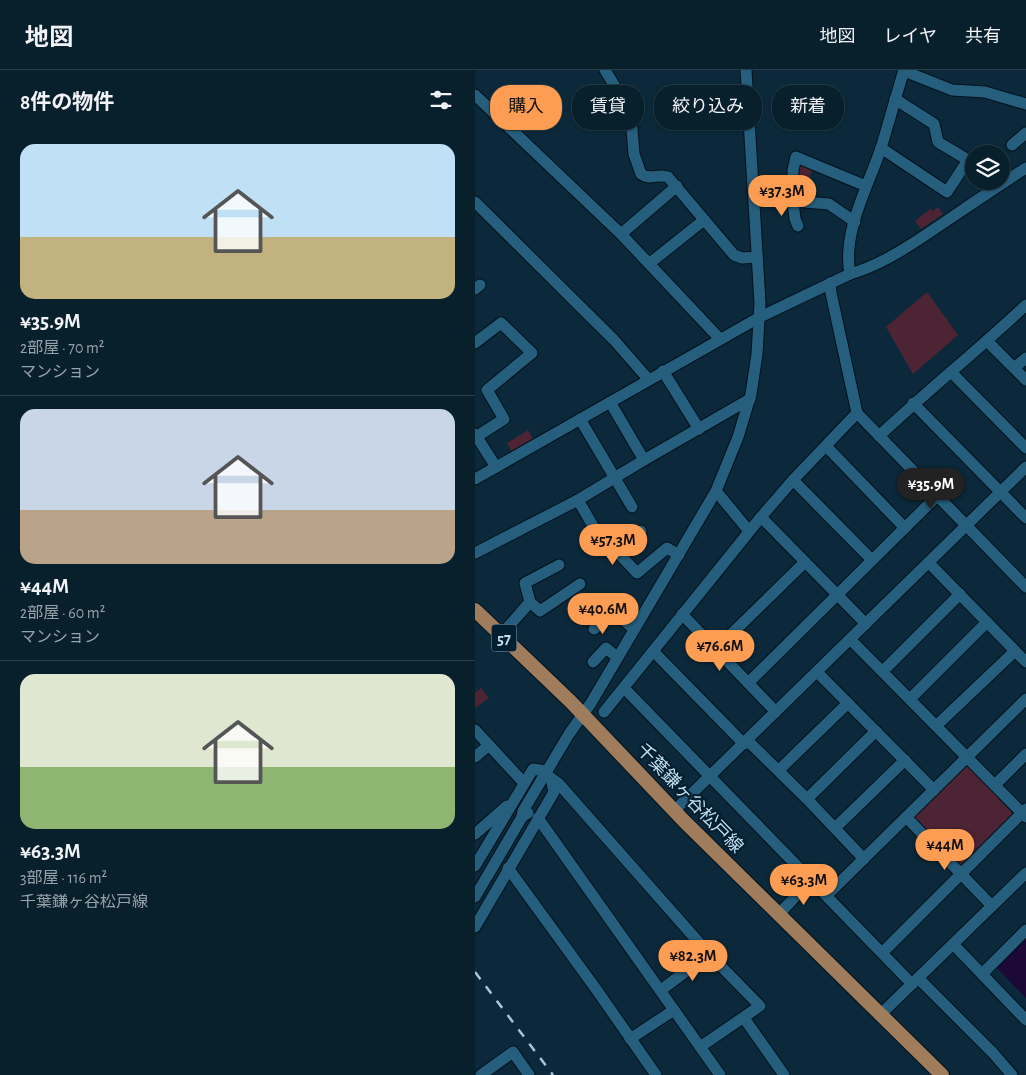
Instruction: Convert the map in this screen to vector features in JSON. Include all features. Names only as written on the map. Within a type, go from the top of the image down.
[{"type":"main road","name":"千葉鎌ヶ谷松戸線","points":[[475,610],[583,714],[674,811],[942,1075]]},
{"type":"street","points":[[605,70],[625,103],[631,117],[634,154],[641,174],[648,177],[664,175],[668,177],[734,255],[743,258],[757,257]]},
{"type":"street","points":[[475,897],[522,817],[528,814],[569,734],[635,629],[716,491],[735,445],[750,399],[757,354],[760,317],[746,70]]},
{"type":"street","points":[[849,274],[849,246],[855,222],[866,186],[881,148],[904,71],[952,90],[985,92],[1026,104]]},
{"type":"street","points":[[475,95],[621,234],[720,339]]},
{"type":"street","points":[[881,148],[947,192],[968,160],[938,142],[934,124],[895,99]]},
{"type":"street","points":[[1012,145],[1026,133]]},
{"type":"street","points":[[798,226],[795,219],[793,201],[793,170],[796,157],[866,186]]},
{"type":"street","points":[[475,479],[760,317],[849,274],[865,270],[886,259],[1026,168]]},
{"type":"street","points":[[621,234],[677,186]]},
{"type":"street","points":[[793,201],[829,204],[855,222]]},
{"type":"street","points":[[475,203],[613,340],[649,380]]},
{"type":"street","points":[[650,263],[704,220]]},
{"type":"street","points":[[830,283],[857,413],[1026,587]]},
{"type":"street","points":[[879,436],[1026,305]]},
{"type":"street","points":[[475,343],[501,323],[532,353],[487,390],[504,418],[476,436],[496,467]]},
{"type":"street","points":[[987,341],[1026,380]]},
{"type":"street","points":[[1014,368],[1026,358]]},
{"type":"street","points":[[663,372],[699,429]]},
{"type":"street","points":[[951,372],[1026,448]]},
{"type":"street","points":[[475,554],[578,500],[750,399]]},
{"type":"street","points":[[610,402],[644,460]]},
{"type":"street","points":[[913,404],[1026,518]]},
{"type":"street","points":[[604,712],[749,531],[793,480],[857,413]]},
{"type":"street","points":[[580,419],[632,507]]},
{"type":"street","points":[[826,446],[905,528]]},
{"type":"street","points":[[674,811],[1026,467]]},
{"type":"street","points":[[793,480],[872,560]]},
{"type":"street","points":[[716,491],[749,531]]},
{"type":"street","points":[[748,682],[937,496]]},
{"type":"street","points":[[578,500],[593,526],[637,573],[667,548],[679,555]]},
{"type":"street","points":[[761,517],[866,624]]},
{"type":"street","points":[[616,550],[641,531]]},
{"type":"street","points":[[716,649],[805,562]]},
{"type":"street","points":[[929,563],[1026,662]]},
{"type":"street","points":[[559,566],[525,583],[530,602],[540,611],[580,584]]},
{"type":"street","points":[[883,671],[959,594]]},
{"type":"street","points":[[501,635],[530,602]]},
{"type":"street","points":[[594,629],[615,612],[635,629]]},
{"type":"street","points":[[682,614],[776,712]]},
{"type":"street","points":[[910,699],[987,622]]},
{"type":"street","points":[[851,640],[1025,813],[960,874],[883,952]]},
{"type":"street","points":[[593,662],[607,648],[617,657]]},
{"type":"street","points":[[936,726],[1015,650]]},
{"type":"street","points":[[653,651],[746,742],[779,770],[863,859]]},
{"type":"street","points":[[817,672],[934,790]]},
{"type":"street","points":[[623,688],[883,952],[993,1053],[1012,1075]]},
{"type":"street","points":[[827,895],[1026,699]]},
{"type":"street","points":[[779,770],[848,703]]},
{"type":"street","points":[[475,730],[525,783]]},
{"type":"street","points":[[807,799],[876,731]]},
{"type":"street","points":[[475,757],[489,745]]},
{"type":"street","points":[[995,784],[1026,754]]},
{"type":"street","points":[[835,828],[905,760]]},
{"type":"street","points":[[475,866],[533,770],[549,774],[709,954],[760,1006],[700,1048]]},
{"type":"street","points":[[475,927],[554,792],[549,774]]},
{"type":"street","points":[[491,838],[476,829],[513,802]]},
{"type":"street","points":[[906,817],[992,906]]},
{"type":"street","points":[[538,818],[720,1075]]},
{"type":"street","points":[[508,868],[512,871],[656,1075]]},
{"type":"street","points":[[881,1014],[1026,873]]},
{"type":"street","points":[[779,914],[811,880]]},
{"type":"street","points":[[982,974],[1026,930]]},
{"type":"street","points":[[953,944],[1026,1020]]},
{"type":"street","points":[[661,990],[709,954]]},
{"type":"street","points":[[630,1039],[673,1010]]},
{"type":"street","points":[[744,1018],[784,1075]]},
{"type":"street","points":[[481,1075],[513,1052],[529,1075]]},
{"type":"shaded area","points":[[798,163],[813,169],[808,180],[796,174]]},
{"type":"shaded area","points":[[938,207],[943,214],[921,229],[915,221],[930,209],[933,211]]},
{"type":"shaded area","points":[[927,292],[958,335],[913,374],[886,327]]},
{"type":"shaded area","points":[[528,430],[534,441],[513,454],[507,443]]},
{"type":"shaded area","points":[[481,688],[489,698],[475,708],[475,693]]},
{"type":"shaded area","points":[[965,764],[986,782],[985,784],[1015,816],[963,867],[958,866],[914,817],[915,811]]},
{"type":"shaded area","points":[[1026,938],[1026,998],[996,967]]},
{"type":"railway","points":[[475,972],[553,1075]]}]
